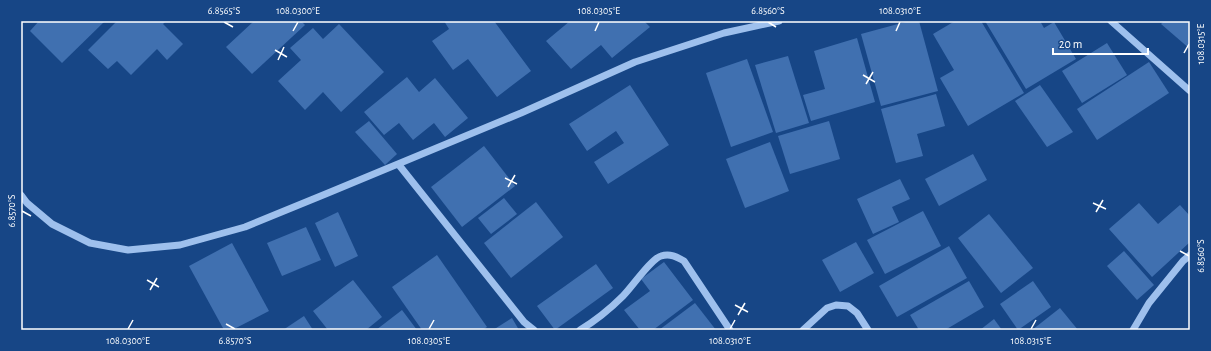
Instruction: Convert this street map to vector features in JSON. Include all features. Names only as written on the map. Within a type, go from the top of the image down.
[{"type":"street","points":[[21,195],[26,203],[52,224],[90,243],[128,250],[180,245],[244,227],[521,113],[635,62],[724,33],[779,21]]},
{"type":"street","points":[[1111,21],[1190,91]]},
{"type":"street","points":[[399,164],[524,322],[534,330]]},
{"type":"street","points":[[580,330],[602,314],[622,296],[652,262],[660,256],[669,254],[684,261],[730,330]]},
{"type":"street","points":[[1133,330],[1149,303],[1183,261],[1190,255]]},
{"type":"street","points":[[803,330],[827,308],[836,305],[848,306],[857,313],[868,330]]},
{"type":"building","points":[[39,21],[105,21],[62,63],[30,31]]},
{"type":"building","points":[[117,21],[166,21],[163,24],[183,44],[167,60],[157,49],[131,75],[117,61],[108,69],[88,50]]},
{"type":"building","points":[[254,21],[301,21],[305,25],[252,74],[226,47]]},
{"type":"building","points":[[444,21],[494,21],[531,71],[497,97],[468,59],[453,70],[432,41],[449,29]]},
{"type":"building","points":[[570,21],[644,21],[650,27],[612,58],[601,45],[571,69],[546,41]]},
{"type":"building","points":[[909,21],[919,21],[938,91],[881,106],[861,34]]},
{"type":"building","points":[[955,21],[981,21],[1024,93],[968,126],[940,78],[954,70],[933,34]]},
{"type":"building","points":[[985,21],[1040,21],[1044,28],[1054,22],[1076,59],[1026,89]]},
{"type":"building","points":[[1164,21],[1190,21],[1190,49],[1161,24]]},
{"type":"building","points":[[339,24],[384,72],[341,112],[323,92],[305,110],[278,81],[301,60],[290,48],[313,28],[323,39]]},
{"type":"building","points":[[857,38],[875,102],[811,121],[803,95],[825,89],[814,51]]},
{"type":"building","points":[[1107,43],[1127,75],[1082,103],[1062,71]]},
{"type":"building","points":[[788,56],[809,123],[776,133],[755,65]]},
{"type":"building","points":[[747,59],[773,132],[731,147],[706,73]]},
{"type":"building","points":[[1149,62],[1169,93],[1097,140],[1077,109]]},
{"type":"building","points":[[407,77],[419,92],[435,78],[468,118],[445,137],[434,123],[413,140],[399,123],[384,135],[364,112]]},
{"type":"building","points":[[630,85],[669,145],[608,184],[594,162],[624,143],[616,131],[587,151],[569,124]]},
{"type":"building","points":[[1040,85],[1073,132],[1047,147],[1015,101]]},
{"type":"building","points":[[936,94],[945,126],[917,134],[923,156],[896,163],[881,109]]},
{"type":"building","points":[[369,121],[397,154],[385,165],[355,132]]},
{"type":"building","points":[[829,121],[840,159],[790,174],[778,136]]},
{"type":"building","points":[[770,142],[789,191],[745,208],[726,159]]},
{"type":"building","points":[[484,146],[515,186],[462,227],[431,187]]},
{"type":"building","points":[[973,154],[987,180],[939,206],[925,179]]},
{"type":"building","points":[[900,179],[910,199],[892,207],[899,222],[873,234],[857,199]]},
{"type":"building","points":[[504,198],[517,214],[491,234],[478,218]]},
{"type":"building","points":[[536,202],[563,237],[511,278],[484,243]]},
{"type":"building","points":[[1139,203],[1158,224],[1180,205],[1190,216],[1190,242],[1152,277],[1109,229]]},
{"type":"building","points":[[923,211],[941,246],[885,274],[867,240]]},
{"type":"building","points":[[338,212],[358,256],[335,267],[315,223]]},
{"type":"building","points":[[989,214],[1033,268],[1001,293],[958,238]]},
{"type":"building","points":[[306,227],[321,260],[282,276],[267,243]]},
{"type":"building","points":[[856,242],[874,273],[840,292],[822,260]]},
{"type":"building","points":[[232,243],[269,311],[232,330],[224,330],[189,266]]},
{"type":"building","points":[[949,246],[967,278],[897,317],[879,286]]},
{"type":"building","points":[[1124,251],[1154,285],[1137,300],[1107,266]]},
{"type":"building","points":[[437,255],[487,327],[482,330],[422,330],[392,287]]},
{"type":"building","points":[[664,262],[693,300],[653,330],[640,330],[624,310],[650,291],[641,279]]},
{"type":"building","points":[[596,264],[613,288],[555,330],[537,306]]},
{"type":"building","points":[[353,280],[382,317],[366,330],[328,330],[313,311]]},
{"type":"building","points":[[969,281],[984,307],[945,330],[919,330],[910,315]]},
{"type":"building","points":[[1033,281],[1051,307],[1018,330],[1000,304]]},
{"type":"building","points":[[695,303],[716,330],[659,330]]},
{"type":"building","points":[[1060,308],[1078,330],[1032,330]]},
{"type":"building","points":[[402,310],[417,330],[376,330]]},
{"type":"building","points":[[304,316],[313,330],[283,330]]},
{"type":"building","points":[[512,318],[519,330],[493,330]]},
{"type":"building","points":[[994,319],[1002,330],[980,330]]}]
